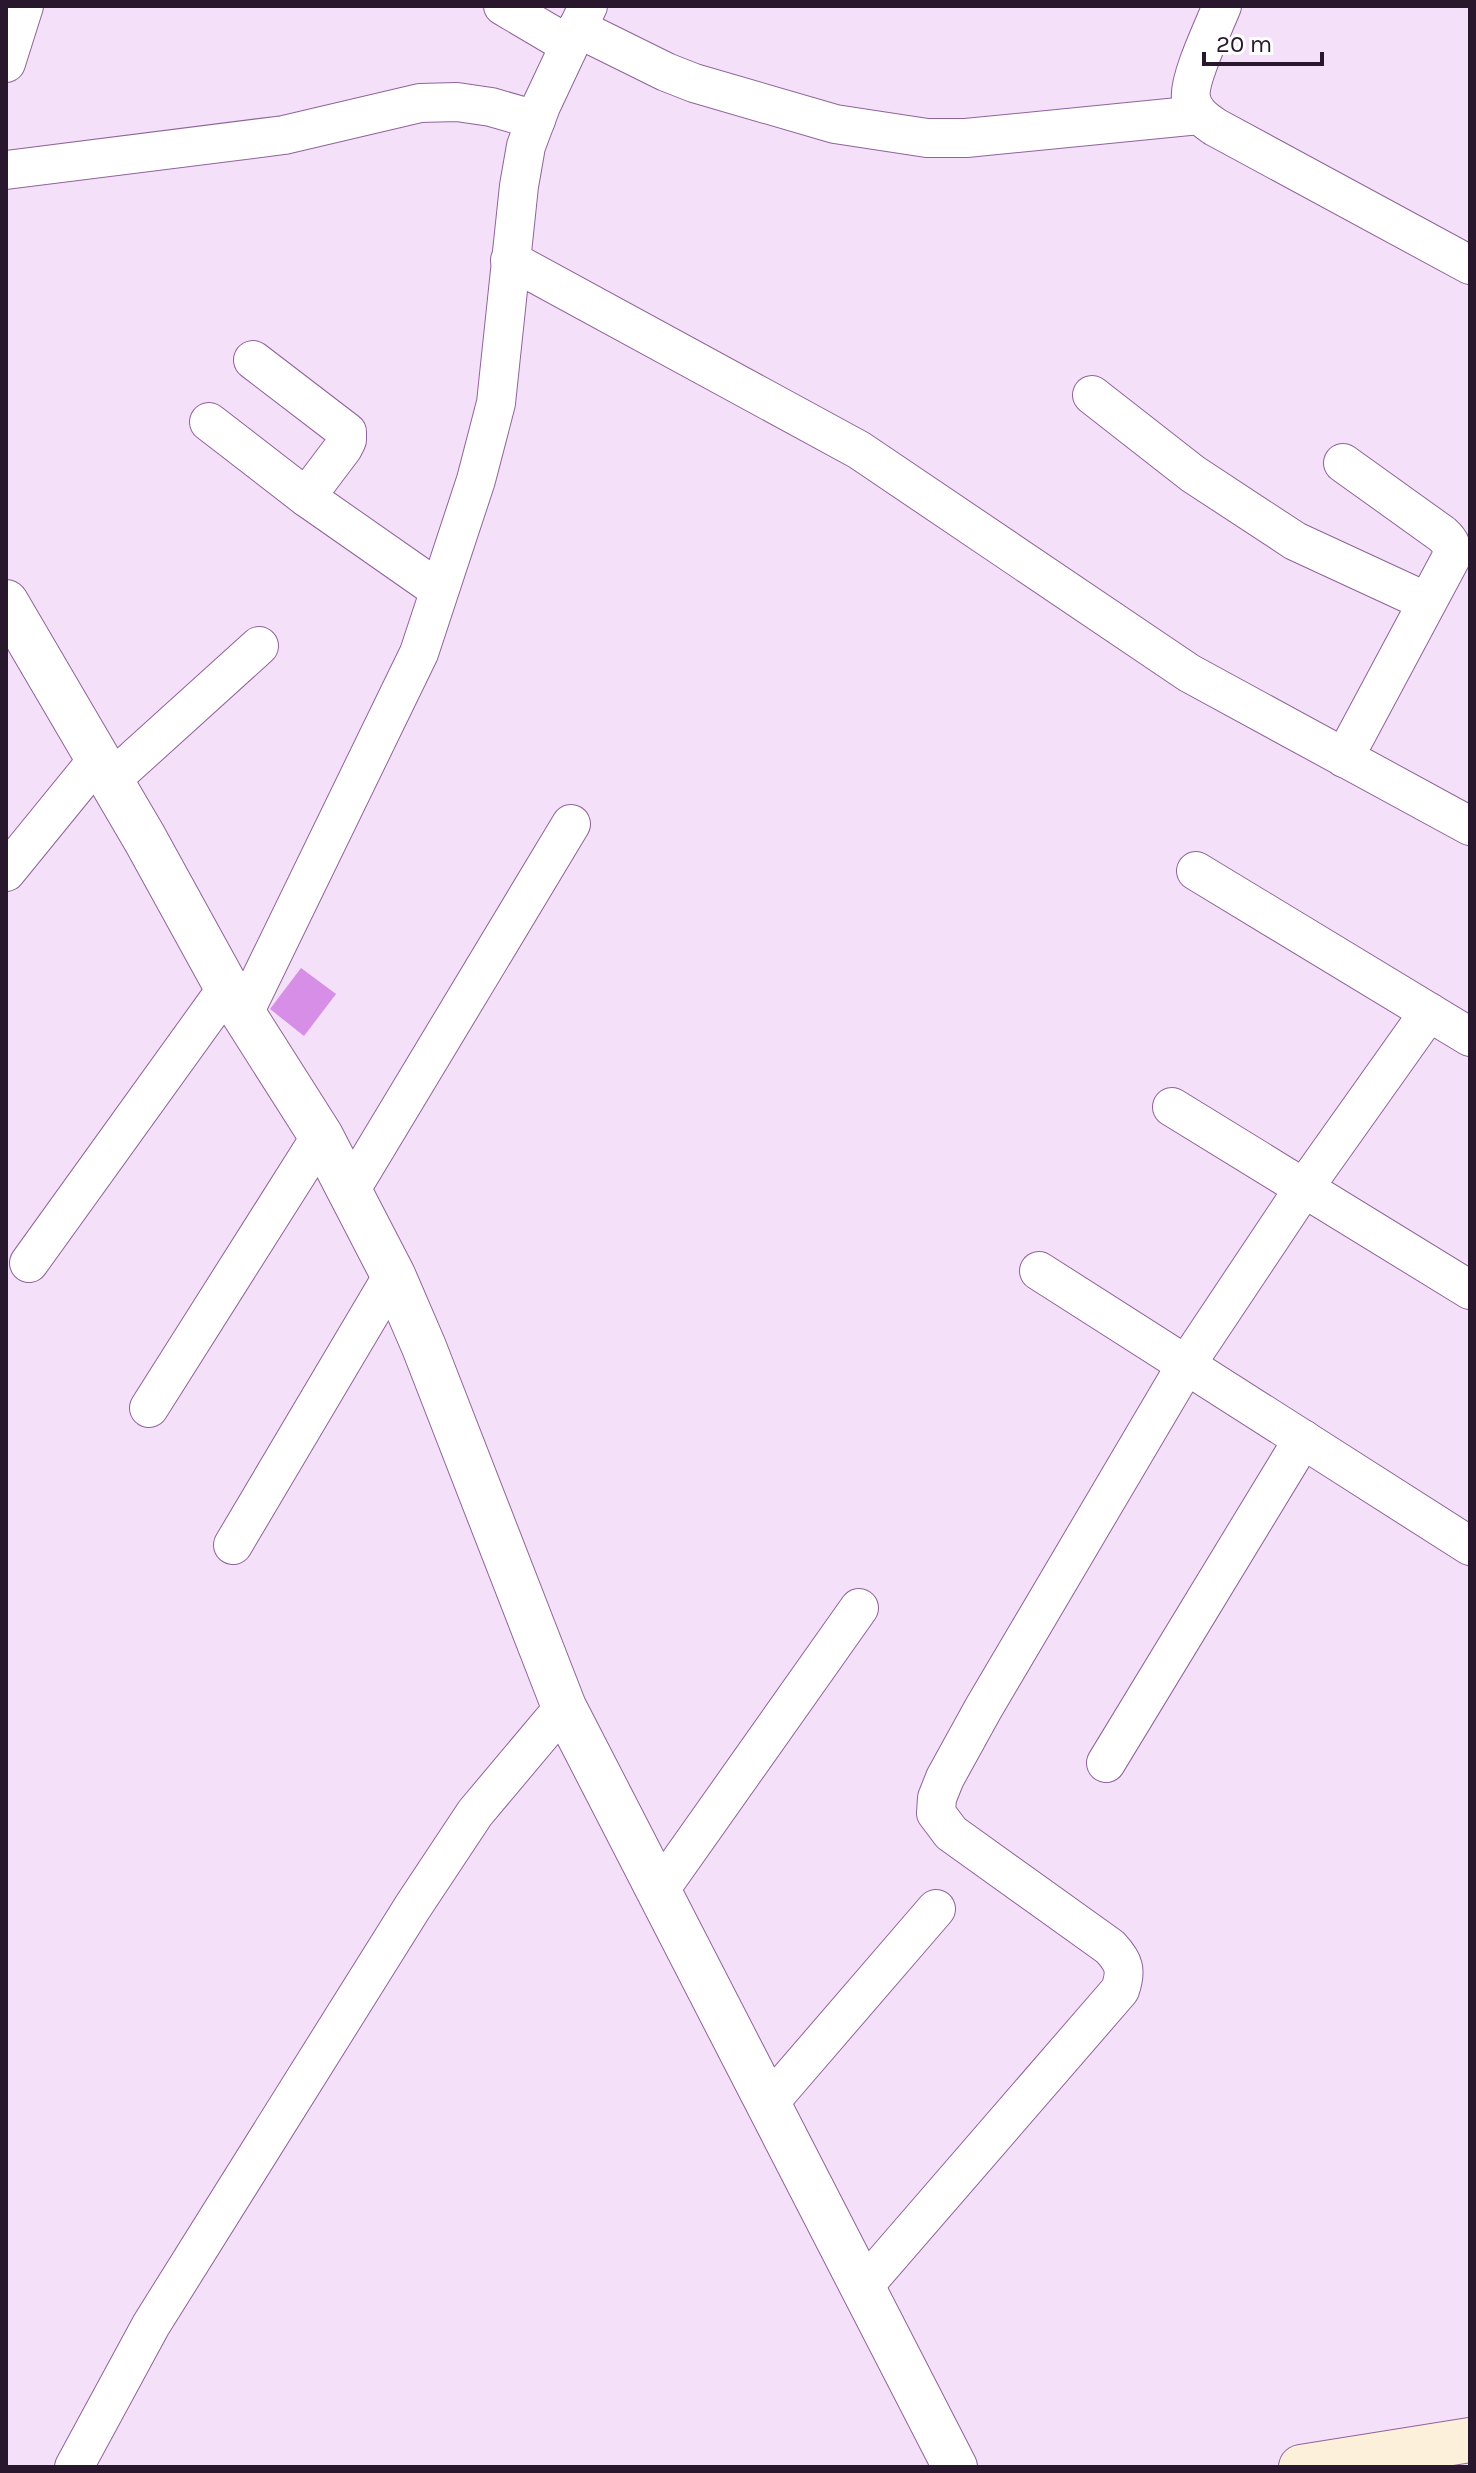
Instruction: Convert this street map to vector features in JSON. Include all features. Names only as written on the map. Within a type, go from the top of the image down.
[{"type":"main road","points":[[1301,2467],[1470,2440]]},
{"type":"street","points":[[6,63],[24,6]]},
{"type":"street","points":[[503,6],[578,26],[694,83],[835,124],[927,138],[966,138],[1199,115]]},
{"type":"street","points":[[1222,6],[1192,82],[1191,99],[1199,115],[1215,127],[1470,265]]},
{"type":"street","points":[[29,1263],[235,1002],[419,653],[476,480],[496,403],[510,260],[526,146],[578,26]]},
{"type":"street","points":[[6,170],[284,135],[420,103],[468,103],[536,120]]},
{"type":"street","points":[[510,260],[859,450],[1189,673],[1470,826]]},
{"type":"street","points":[[253,360],[347,432],[343,448],[306,497]]},
{"type":"street","points":[[1092,395],[1193,474],[1295,541],[1427,602]]},
{"type":"street","points":[[209,422],[306,497],[439,590]]},
{"type":"street","points":[[1343,463],[1449,541],[1453,549],[1344,758]]},
{"type":"street","points":[[6,602],[235,1002],[321,1136],[393,1275],[564,1707],[955,2467]]},
{"type":"street","points":[[6,872],[104,769],[259,646]]},
{"type":"street","points":[[350,1191],[571,824]]},
{"type":"street","points":[[1196,871],[1470,1037]]},
{"type":"street","points":[[863,2287],[1120,1990],[1125,1976],[1123,1962],[1110,1947],[951,1833],[936,1813],[937,1798],[983,1709],[1186,1365],[1304,1188],[1429,1012]]},
{"type":"street","points":[[1172,1107],[1470,1290]]},
{"type":"street","points":[[149,1408],[321,1136]]},
{"type":"street","points":[[1039,1271],[1470,1546]]},
{"type":"street","points":[[233,1545],[393,1275]]},
{"type":"street","points":[[1106,1763],[1303,1439]]},
{"type":"street","points":[[659,1891],[859,1608]]},
{"type":"street","points":[[74,2467],[151,2325],[412,1908],[475,1813],[564,1707]]},
{"type":"street","points":[[768,2104],[936,1909]]},
{"type":"building","points":[[301,968],[336,994],[304,1036],[270,1009]]}]
